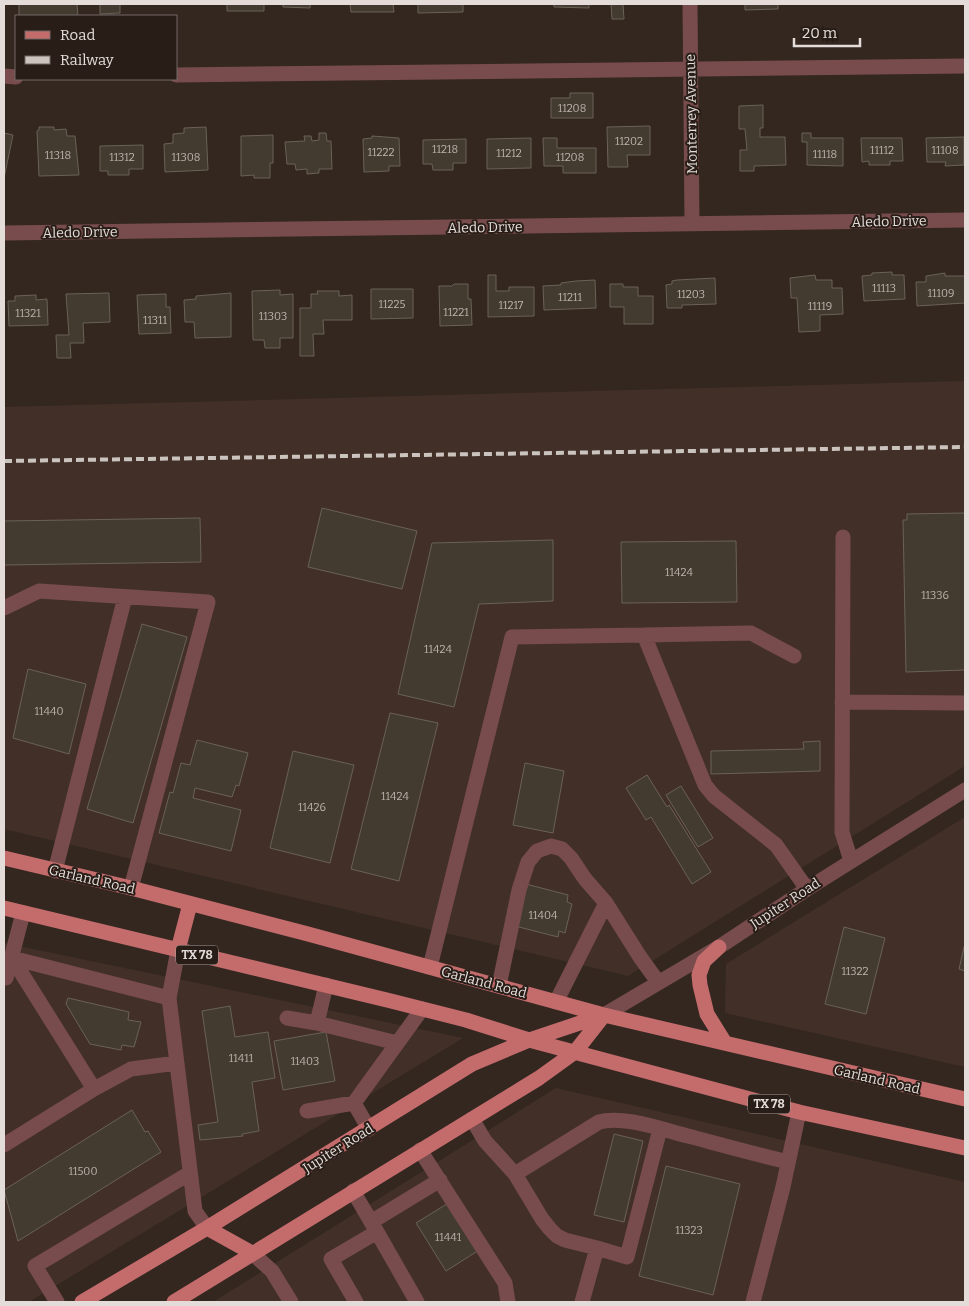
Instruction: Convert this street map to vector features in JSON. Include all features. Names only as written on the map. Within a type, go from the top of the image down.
[{"type":"main road","name":"Garland Road","points":[[4,858],[132,888],[556,1002],[965,1099]]},
{"type":"main road","points":[[178,950],[190,904]]},
{"type":"main road","name":"TX 78","points":[[4,908],[422,1009],[529,1040],[799,1112],[965,1148]]},
{"type":"main road","points":[[719,947],[704,961],[699,975],[707,1014],[725,1043]]},
{"type":"main road","name":"Jupiter Road","points":[[82,1302],[207,1228],[472,1064],[529,1040],[604,1014]]},
{"type":"main road","name":"Jupiter Road","points":[[174,1302],[539,1078],[576,1052],[604,1014]]},
{"type":"main road","points":[[207,1228],[252,1253]]},
{"type":"street","name":"Monterrey Avenue","points":[[690,4],[692,224]]},
{"type":"street","points":[[178,75],[965,66]]},
{"type":"street","name":"Aledo Drive","points":[[4,234],[965,220]]},
{"type":"street","points":[[843,537],[842,832],[851,861]]},
{"type":"street","points":[[4,608],[39,590],[208,602],[132,888]]},
{"type":"street","points":[[55,870],[124,596]]},
{"type":"street","points":[[430,967],[512,637],[751,633],[794,656]]},
{"type":"street","points":[[644,635],[705,785],[714,796],[776,845],[806,889]]},
{"type":"street","points":[[842,702],[965,703]]},
{"type":"street","name":"Jupiter Road","points":[[604,1014],[719,947],[806,889],[965,790]]},
{"type":"street","points":[[498,986],[519,890],[528,862],[537,851],[551,846],[562,849],[571,858],[585,879],[606,903],[658,982]]},
{"type":"street","points":[[556,1002],[606,903]]},
{"type":"street","points":[[4,977],[6,978],[12,958],[23,913]]},
{"type":"street","points":[[178,950],[169,998],[195,1212],[207,1228]]},
{"type":"street","points":[[12,958],[169,998]]},
{"type":"street","points":[[12,958],[94,1089]]},
{"type":"street","points":[[317,1023],[326,986]]},
{"type":"street","points":[[306,1112],[354,1103],[422,1009]]},
{"type":"street","points":[[287,1018],[317,1023],[397,1043]]},
{"type":"street","points":[[4,1145],[94,1089],[131,1069],[177,1063]]},
{"type":"street","points":[[354,1103],[369,1129]]},
{"type":"street","points":[[753,1302],[799,1112]]},
{"type":"street","points":[[472,1119],[485,1141],[515,1174],[542,1219],[557,1236],[627,1257],[660,1129]]},
{"type":"street","points":[[515,1174],[599,1122],[608,1119],[619,1119],[788,1162]]},
{"type":"street","points":[[420,1150],[505,1283],[508,1302]]},
{"type":"street","points":[[57,1302],[35,1266],[190,1173]]},
{"type":"street","points":[[356,1302],[331,1259],[440,1180]]},
{"type":"street","points":[[353,1191],[416,1302]]},
{"type":"street","points":[[585,1302],[597,1248]]},
{"type":"street","points":[[252,1253],[272,1271],[291,1302]]},
{"type":"shaded area","points":[[965,381],[965,766],[628,976],[4,829],[4,407]]},
{"type":"shaded area","points":[[965,817],[965,1067],[725,1013],[726,964]]},
{"type":"shaded area","points":[[4,943],[463,1038],[29,1302],[4,1302]]},
{"type":"shaded area","points":[[556,1088],[965,1182],[965,1302],[213,1302]]},
{"type":"building","points":[[19,4],[77,4],[78,15],[19,15]]},
{"type":"building","points":[[100,4],[120,4],[120,13],[100,14]]},
{"type":"building","points":[[227,4],[264,4],[264,11],[227,11]]},
{"type":"building","points":[[283,4],[310,4],[310,8],[283,7]]},
{"type":"building","points":[[350,4],[393,4],[394,12],[351,12]]},
{"type":"building","points":[[418,4],[463,4],[463,12],[418,13]]},
{"type":"building","points":[[554,4],[589,4],[589,8],[554,7]]},
{"type":"building","points":[[611,4],[623,4],[624,19],[612,19]]},
{"type":"building","points":[[745,4],[778,4],[778,9],[745,10]]},
{"type":"building","points":[[570,93],[593,93],[593,118],[551,118],[551,98],[570,98]]},
{"type":"building","points":[[763,105],[763,128],[760,128],[760,137],[785,137],[786,165],[754,166],[754,171],[740,171],[740,150],[747,150],[745,129],[739,129],[739,106]]},
{"type":"building","points":[[650,126],[650,155],[627,155],[628,167],[608,167],[607,127]]},
{"type":"building","points":[[39,127],[54,127],[54,130],[66,129],[67,136],[75,136],[79,175],[39,176],[37,131]]},
{"type":"building","points":[[206,127],[208,170],[165,172],[164,144],[173,143],[173,134],[184,133],[184,128]]},
{"type":"building","points":[[4,133],[13,135],[4,178]]},
{"type":"building","points":[[319,133],[326,133],[327,141],[331,141],[332,169],[319,169],[319,173],[307,174],[307,169],[296,170],[295,164],[287,164],[285,142],[305,141],[304,136],[311,136],[312,141],[319,140]]},
{"type":"building","points":[[802,133],[811,133],[811,138],[843,138],[843,166],[807,165],[807,142],[802,142]]},
{"type":"building","points":[[273,135],[273,163],[270,163],[270,178],[254,178],[254,175],[241,176],[241,136]]},
{"type":"building","points":[[372,136],[399,138],[400,166],[389,166],[389,171],[364,172],[363,139],[372,138]]},
{"type":"building","points":[[964,137],[964,165],[945,166],[946,162],[927,162],[926,138]]},
{"type":"building","points":[[531,138],[531,168],[487,169],[487,139]]},
{"type":"building","points":[[543,138],[557,138],[557,148],[596,148],[596,173],[563,173],[563,166],[544,166]]},
{"type":"building","points":[[861,138],[902,138],[903,161],[890,161],[890,165],[869,165],[869,161],[862,162]]},
{"type":"building","points":[[466,139],[466,163],[453,163],[453,170],[433,170],[432,164],[423,164],[423,140]]},
{"type":"building","points":[[143,145],[143,169],[129,169],[129,175],[108,175],[108,171],[100,171],[100,146]]},
{"type":"building","points":[[892,272],[892,275],[904,275],[905,299],[864,301],[862,276],[872,275],[872,273]]},
{"type":"building","points":[[945,273],[945,276],[965,276],[965,303],[917,306],[916,282],[926,282],[926,276]]},
{"type":"building","points":[[488,275],[496,275],[496,291],[509,291],[509,287],[534,287],[534,316],[488,317]]},
{"type":"building","points":[[815,275],[816,280],[832,280],[832,288],[842,288],[843,314],[820,315],[820,331],[799,332],[797,298],[791,298],[790,278]]},
{"type":"building","points":[[715,278],[716,304],[682,305],[682,308],[667,308],[666,285],[672,284],[672,281]]},
{"type":"building","points":[[595,280],[596,308],[544,310],[543,286]]},
{"type":"building","points":[[454,284],[468,284],[468,299],[471,299],[472,325],[440,326],[439,286],[452,286]]},
{"type":"building","points":[[610,284],[623,284],[623,287],[638,287],[638,296],[653,296],[653,324],[624,324],[624,307],[610,307]]},
{"type":"building","points":[[371,289],[413,289],[413,318],[371,319]]},
{"type":"building","points":[[280,290],[280,295],[293,294],[293,338],[280,338],[280,348],[265,348],[264,340],[253,340],[252,291]]},
{"type":"building","points":[[317,291],[339,291],[339,296],[352,295],[352,320],[323,320],[324,334],[313,334],[314,356],[300,356],[300,308],[311,308],[311,294],[318,294]]},
{"type":"building","points":[[109,293],[110,322],[83,323],[84,343],[70,343],[71,358],[57,358],[56,335],[69,335],[66,294]]},
{"type":"building","points":[[231,293],[231,337],[195,338],[194,322],[185,322],[184,300],[196,299],[196,296]]},
{"type":"building","points":[[166,294],[166,307],[170,307],[171,333],[139,334],[137,295]]},
{"type":"building","points":[[36,295],[36,300],[47,299],[48,325],[9,326],[8,301],[15,301],[15,296]]},
{"type":"building","points":[[322,508],[417,531],[402,589],[308,567]]},
{"type":"building","points":[[965,513],[965,670],[906,672],[903,520],[907,520],[907,514]]},
{"type":"building","points":[[200,518],[201,562],[4,565],[4,521]]},
{"type":"building","points":[[553,540],[553,601],[479,604],[454,707],[398,694],[432,543]]},
{"type":"building","points":[[736,541],[737,602],[622,603],[621,542]]},
{"type":"building","points":[[142,624],[187,637],[133,823],[87,809]]},
{"type":"building","points":[[28,669],[86,684],[69,754],[13,738]]},
{"type":"building","points":[[390,713],[438,723],[399,881],[351,869]]},
{"type":"building","points":[[197,740],[248,753],[239,786],[236,785],[232,797],[195,788],[193,798],[241,810],[231,851],[159,833],[170,792],[173,793],[181,763],[190,765]]},
{"type":"building","points":[[820,741],[820,771],[711,774],[711,751],[804,749],[803,742]]},
{"type":"building","points":[[293,751],[354,765],[330,863],[270,848]]},
{"type":"building","points":[[525,763],[564,771],[553,833],[513,825]]},
{"type":"building","points":[[647,775],[667,807],[669,805],[711,872],[692,884],[651,817],[646,820],[626,788]]},
{"type":"building","points":[[681,786],[713,838],[698,847],[666,795]]},
{"type":"building","points":[[526,884],[568,895],[567,902],[572,904],[565,933],[559,931],[558,937],[515,926]]},
{"type":"building","points":[[844,927],[885,938],[866,1014],[825,1004]]},
{"type":"building","points":[[965,943],[965,971],[959,969]]},
{"type":"building","points":[[68,998],[129,1012],[128,1020],[141,1022],[134,1047],[122,1045],[121,1050],[90,1044],[66,1004]]},
{"type":"building","points":[[230,1006],[235,1037],[268,1032],[275,1078],[252,1082],[259,1131],[242,1134],[243,1136],[200,1140],[198,1125],[218,1122],[202,1011]]},
{"type":"building","points":[[326,1032],[335,1081],[283,1090],[274,1041]]},
{"type":"building","points":[[132,1110],[145,1132],[148,1131],[161,1152],[18,1241],[4,1190]]},
{"type":"building","points":[[614,1134],[643,1141],[624,1222],[594,1215]]},
{"type":"building","points":[[666,1166],[740,1184],[713,1295],[639,1276]]},
{"type":"building","points":[[450,1202],[479,1250],[446,1271],[416,1223]]},
{"type":"railway","points":[[4,461],[965,447]]}]
